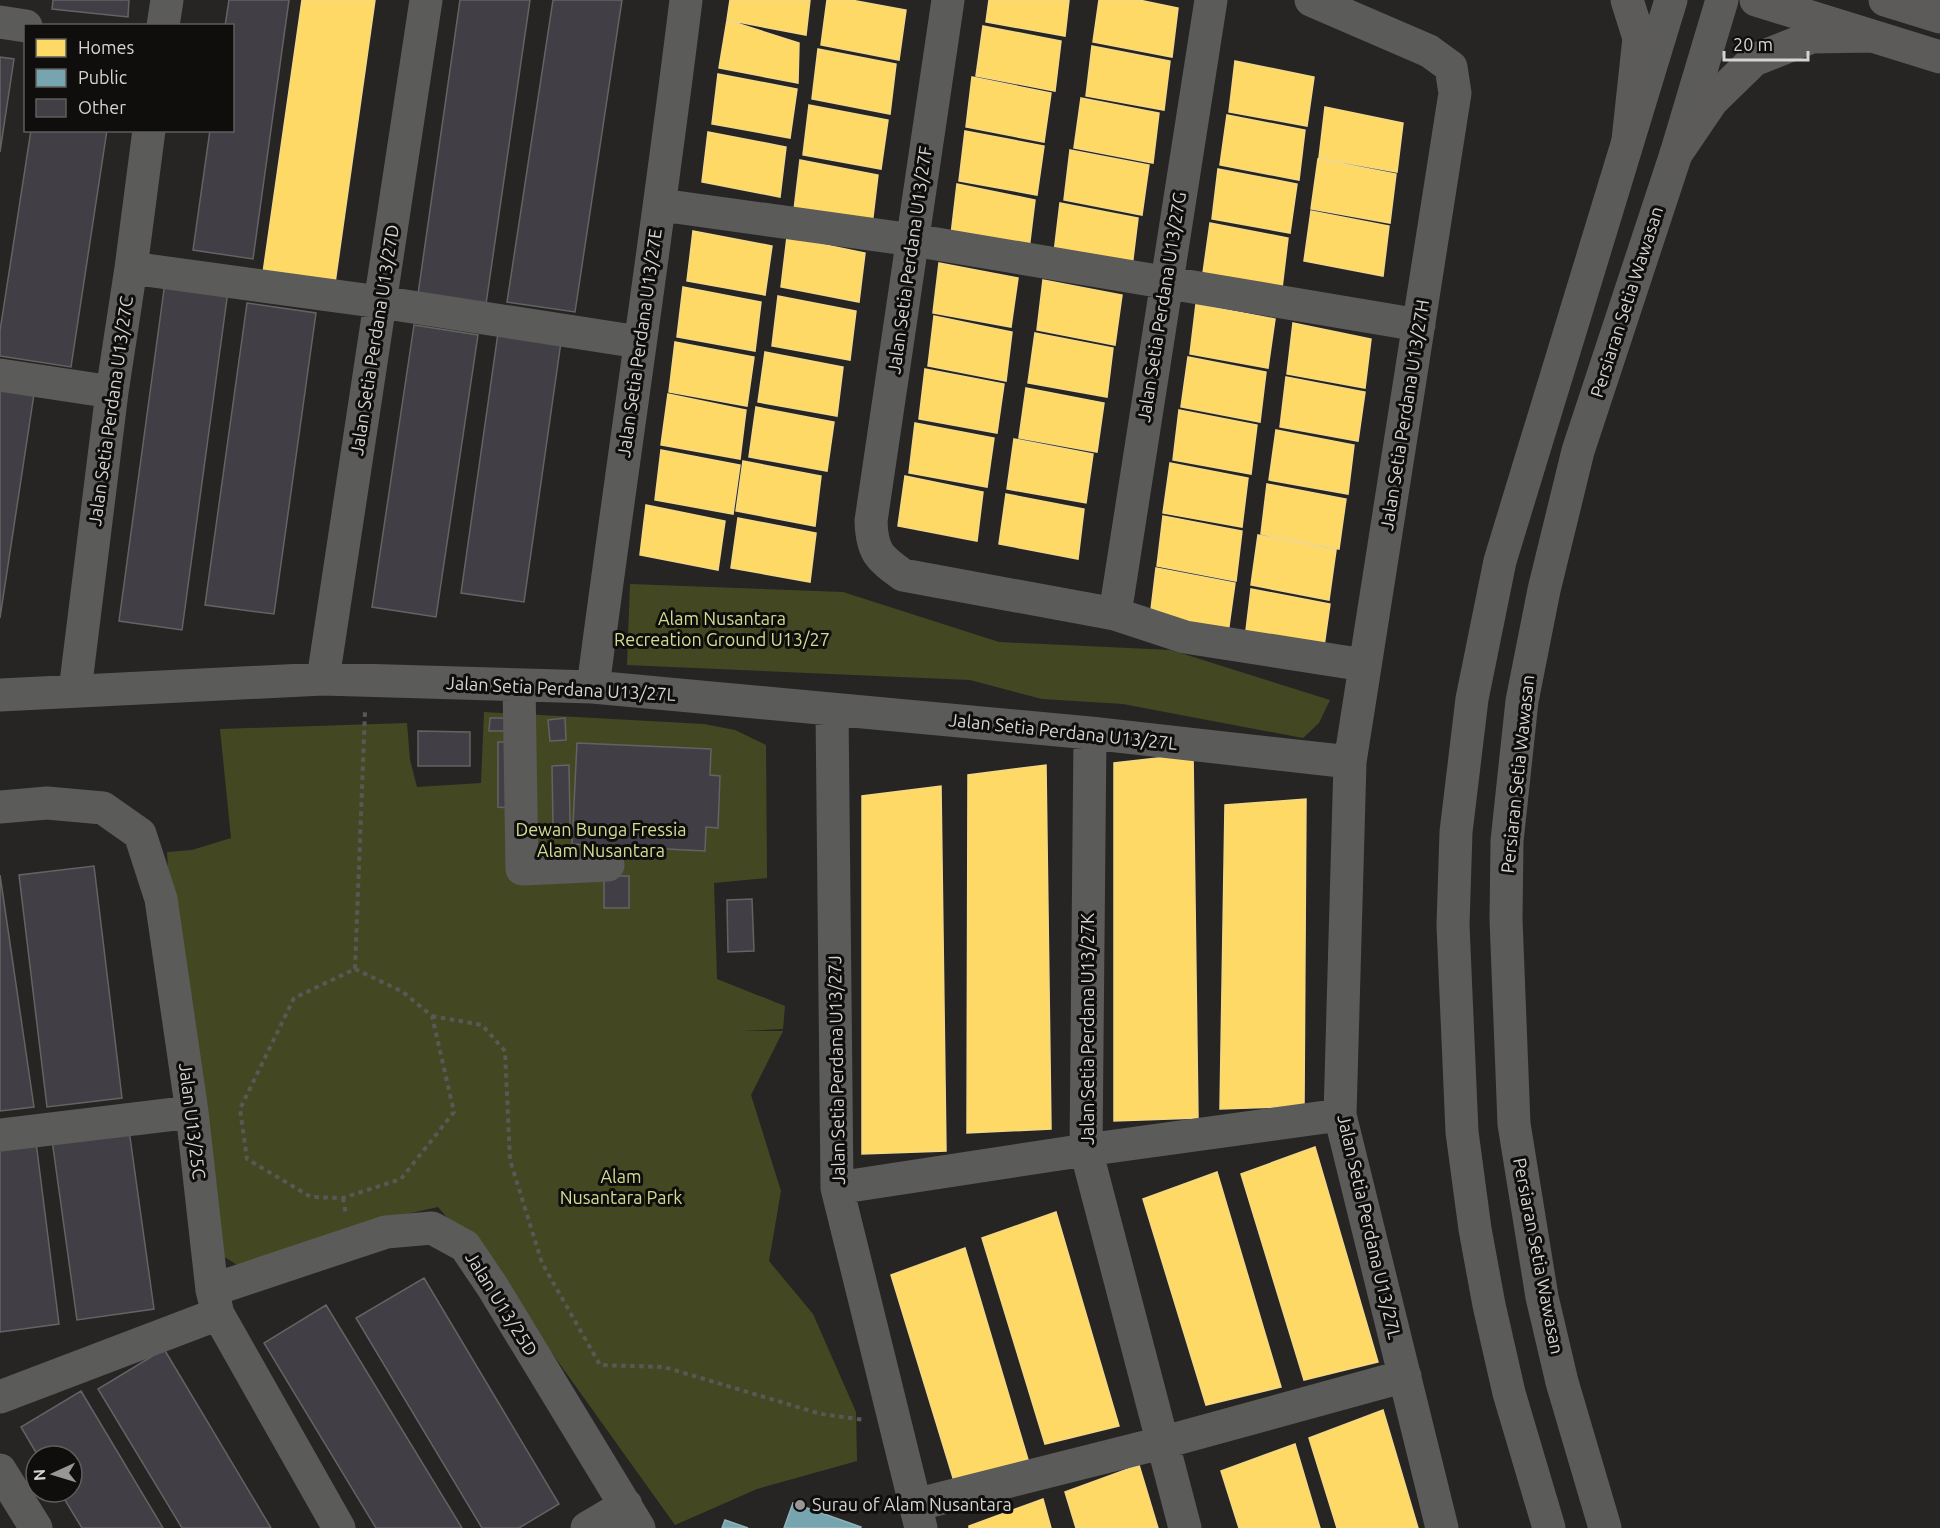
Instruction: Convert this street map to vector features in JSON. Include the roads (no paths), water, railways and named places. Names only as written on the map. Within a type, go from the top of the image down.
[{"type":"main road","points":[[1627,0],[1639,38],[1628,140]]},
{"type":"main road","points":[[1756,0],[1940,57]]},
{"type":"main road","points":[[1885,0],[1940,17]]},
{"type":"main road","points":[[1676,154],[1712,101],[1755,60],[1812,37],[1872,36]]},
{"type":"street","points":[[163,24],[167,0]]},
{"type":"street","name":"Jalan Setia Perdana U13/27D","points":[[323,679],[426,0]]},
{"type":"street","name":"Jalan Setia Perdana U13/27E","points":[[593,687],[639,342],[661,205],[686,0]]},
{"type":"street","name":"Jalan Setia Perdana U13/27F","points":[[948,0],[872,521],[872,541],[881,559],[903,575],[1115,614],[1185,637],[1364,665]]},
{"type":"street","name":"Jalan Setia Perdana U13/27G","points":[[1115,614],[1165,280],[1211,0]]},
{"type":"street","name":"Jalan Setia Perdana U13/27H","points":[[1311,0],[1429,51],[1450,67],[1455,93],[1350,762]]},
{"type":"street","points":[[1548,1528],[1512,1404],[1489,1305],[1475,1230],[1462,1132],[1453,924],[1456,832],[1472,699],[1500,561],[1671,0]]},
{"type":"street","name":"Persiaran Setia Wawasan","points":[[1605,1528],[1562,1382],[1542,1297],[1515,1136],[1506,919],[1508,841],[1522,701],[1544,590],[1573,474],[1676,154],[1722,0]]},
{"type":"street","points":[[0,22],[24,26]]},
{"type":"street","name":"Jalan Setia Perdana U13/27C","points":[[75,691],[111,392],[131,268],[149,132]]},
{"type":"street","points":[[661,205],[913,240],[1165,280],[1419,325]]},
{"type":"street","points":[[131,268],[380,302],[639,342]]},
{"type":"street","points":[[0,375],[111,392]]},
{"type":"street","name":"Jalan Setia Perdana U13/27L","points":[[0,694],[323,679],[593,687],[1090,733],[1350,762],[1340,1115],[1442,1528]]},
{"type":"street","points":[[519,685],[522,869],[608,865]]},
{"type":"street","name":"Jalan Setia Perdana U13/27J","points":[[832,709],[837,1188],[918,1516]]},
{"type":"street","name":"Jalan Setia Perdana U13/27K","points":[[1090,733],[1086,1149],[1185,1528]]},
{"type":"street","name":"Jalan U13/25C","points":[[0,807],[47,803],[103,808],[140,834],[161,899],[192,1112],[215,1302],[339,1528]]},
{"type":"street","points":[[0,1135],[192,1112]]},
{"type":"street","points":[[837,1188],[1086,1149],[1340,1115]]},
{"type":"street","name":"Jalan U13/25D","points":[[0,1397],[215,1302],[386,1232],[432,1228],[465,1246],[472,1256],[632,1517]]},
{"type":"street","points":[[918,1516],[1161,1443],[1405,1376]]},
{"type":"street","points":[[0,1470],[36,1528]]},
{"type":"street","points":[[587,1528],[632,1517]]},
{"type":"place","name":"Surau of Alam Nusantara","points":[[800,1505]]},
{"type":"park label","name":"Alam Nusantara Recreation Ground U13/27","points":[[722,629]]},
{"type":"park label","name":"Dewan Bunga Fressia Alam Nusantara","points":[[601,840]]},
{"type":"park label","name":"Alam Nusantara Park","points":[[621,1187]]}]
